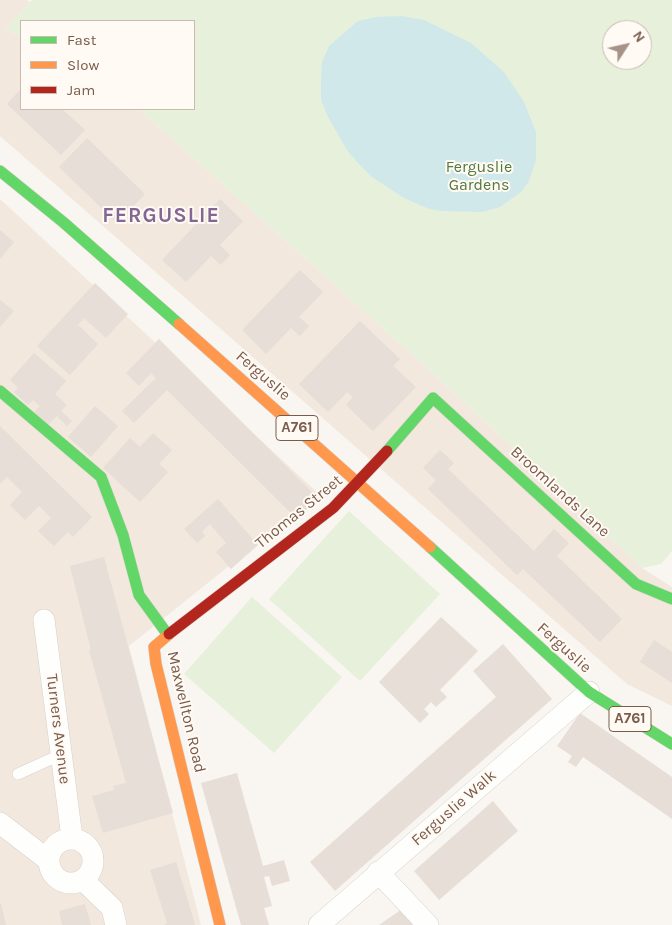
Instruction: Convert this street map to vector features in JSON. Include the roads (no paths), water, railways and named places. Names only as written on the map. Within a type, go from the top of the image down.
[{"type":"street","name":"Ferguslie","points":[[0,171],[63,222],[359,483],[589,692]]},
{"type":"street","name":"Maxwellton Road","points":[[0,391],[101,477],[123,535],[139,595],[169,634],[154,647],[156,664],[220,925]]},
{"type":"street","name":"Thomas Street","points":[[169,634],[333,508],[359,483],[433,398]]},
{"type":"street","name":"Broomlands Lane","points":[[433,398],[636,584],[669,591]]},
{"type":"street","name":"Turners Avenue","points":[[44,620],[72,838]]},
{"type":"street","name":"A761","points":[[589,692],[672,744]]},
{"type":"street","name":"Ferguslie Walk","points":[[319,925],[378,872],[589,692]]},
{"type":"street","points":[[0,823],[48,860],[52,875],[69,884],[84,881],[90,876],[94,865],[90,847],[72,838],[57,842],[48,860]]},
{"type":"street","points":[[378,872],[428,925]]},
{"type":"street","points":[[84,881],[112,908],[116,925]]},
{"type":"lane","points":[[18,774],[62,754]]},
{"type":"water","points":[[401,16],[424,20],[471,43],[504,72],[524,102],[536,132],[536,160],[528,183],[521,192],[500,207],[482,212],[442,211],[429,209],[404,198],[372,177],[359,164],[347,150],[328,117],[321,100],[321,80],[322,62],[329,46],[358,21],[376,17]]},
{"type":"district","name":"FERGUSLIE","points":[[161,216]]},
{"type":"park label","name":"Ferguslie Gardens","points":[[479,176]]}]
